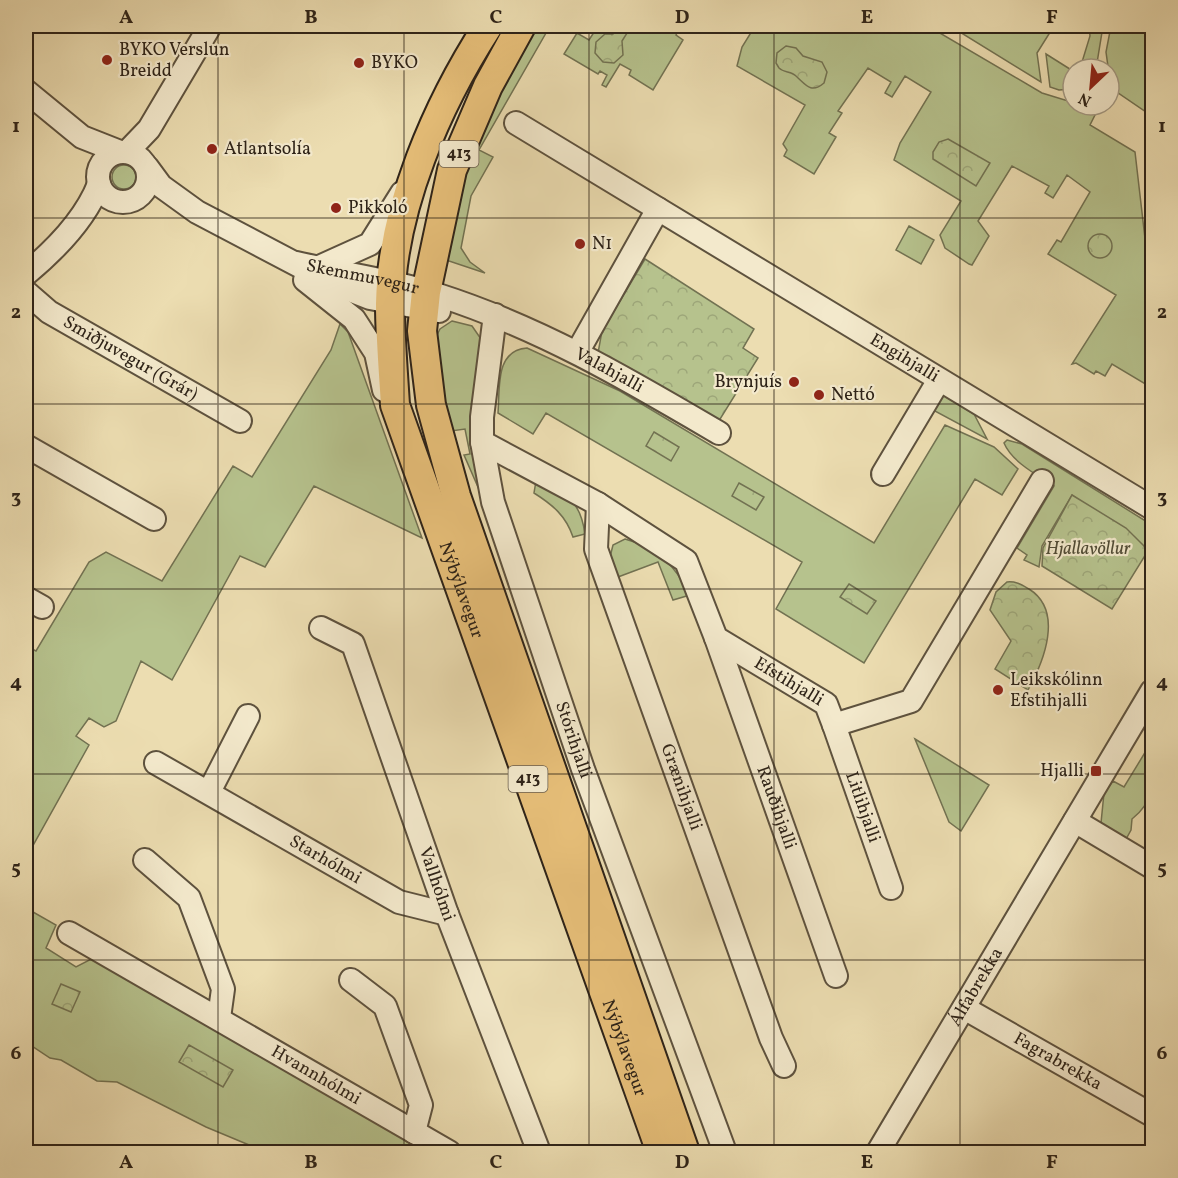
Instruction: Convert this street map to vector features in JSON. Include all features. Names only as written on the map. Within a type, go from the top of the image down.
[{"type":"main road","name":"Nýbýlavegur","points":[[488,26],[459,71],[435,121],[418,166],[406,209],[391,294],[395,405],[661,1152]]},
{"type":"main road","name":"Nýbýlavegur","points":[[521,26],[488,86],[452,170],[425,301],[422,331],[431,405],[456,496],[685,1152]]},
{"type":"street","points":[[134,158],[210,26]]},
{"type":"street","name":"Skemmuvegur","points":[[26,91],[82,137],[134,158],[161,186],[197,212],[266,250],[306,266],[358,295],[391,294]]},
{"type":"street","name":"Skemmuvegur","points":[[54,115],[87,158],[99,181]]},
{"type":"street","name":"Engihjalli","points":[[516,123],[1152,508]]},
{"type":"street","points":[[26,274],[69,233],[96,212],[142,195],[146,189],[149,174],[134,158],[107,158],[89,208],[69,233]]},
{"type":"street","points":[[306,266],[370,244],[418,166]]},
{"type":"street","points":[[99,181],[106,196],[124,202]]},
{"type":"street","name":"Skemmuvegur","points":[[124,202],[159,202],[197,212]]},
{"type":"street","points":[[578,351],[658,209]]},
{"type":"street","name":"Nýbýlavegur","points":[[437,240],[437,256],[445,279],[461,295],[495,315]]},
{"type":"street","points":[[266,250],[354,319],[376,353],[383,389],[395,405]]},
{"type":"street","name":"Smiðjuvegur (Grár)","points":[[26,292],[49,312],[240,421]]},
{"type":"street","name":"Valahjalli","points":[[391,294],[495,315],[578,351],[719,433]]},
{"type":"street","name":"Stórihjalli","points":[[495,315],[482,417],[482,442],[493,502],[583,769],[725,1152]]},
{"type":"street","points":[[883,474],[939,380]]},
{"type":"street","points":[[482,442],[598,504],[686,561],[716,638]]},
{"type":"street","points":[[26,446],[154,519]]},
{"type":"street","name":"Efstihjalli","points":[[716,638],[826,704],[834,725],[911,701],[1042,481]]},
{"type":"street","name":"Grænihjalli","points":[[598,504],[597,549],[771,1038],[784,1066]]},
{"type":"street","name":"Vallhólmi","points":[[321,628],[353,644],[447,914],[539,1152]]},
{"type":"street","name":"Rauðihjalli","points":[[716,638],[836,976]]},
{"type":"street","points":[[1152,691],[1075,821],[1152,867]]},
{"type":"street","points":[[209,792],[248,716]]},
{"type":"street","name":"Litlihjalli","points":[[834,725],[891,888]]},
{"type":"street","name":"Starhólmi","points":[[156,763],[399,902],[447,914]]},
{"type":"street","name":"Álfabrekka","points":[[878,1152],[1075,821]]},
{"type":"street","points":[[145,860],[189,898],[223,989],[219,1018]]},
{"type":"street","name":"Hvannhólmi","points":[[69,933],[449,1152]]},
{"type":"street","points":[[351,981],[385,1006],[421,1105],[414,1132]]},
{"type":"street","name":"Fagrabrekka","points":[[964,1008],[1152,1115]]},
{"type":"green space","points":[[532,26],[550,26],[479,150],[493,157],[471,196],[461,248],[470,262],[485,273],[446,260],[462,164]]},
{"type":"green space","points":[[598,26],[681,26],[676,35],[683,40],[653,90],[629,75],[631,70],[620,64],[606,87],[602,85],[607,75],[600,71],[598,74],[564,54],[577,33],[589,40]]},
{"type":"green space","points":[[618,26],[629,30],[622,41],[623,55],[614,63],[603,62],[595,53],[596,42],[605,34],[613,34]]},
{"type":"green space","points":[[755,26],[928,26],[1042,93],[1061,99],[1061,117],[1094,117],[1090,125],[1135,152],[1152,299],[1152,388],[1112,364],[1105,376],[1096,371],[1094,374],[1076,363],[1072,364],[1116,295],[1048,254],[1057,240],[1061,242],[1090,192],[1067,175],[1053,198],[1045,193],[1049,186],[1012,166],[978,221],[989,236],[972,265],[969,264],[945,248],[940,235],[961,201],[894,160],[900,143],[931,92],[905,76],[892,97],[885,93],[891,82],[868,68],[838,111],[842,113],[829,133],[836,137],[814,174],[784,156],[787,150],[783,144],[805,105],[737,66],[742,47]]},
{"type":"green space","points":[[950,26],[1054,26],[1037,53],[1041,82]]},
{"type":"green space","points":[[1089,26],[1103,26],[1098,57],[1084,57],[1090,36]]},
{"type":"green space","points":[[1111,26],[1152,26],[1152,116],[1121,95],[1121,57],[1107,57]]},
{"type":"green space","points":[[786,46],[796,48],[803,56],[822,62],[827,72],[824,83],[816,88],[809,87],[794,74],[779,68],[776,63],[777,53]]},
{"type":"green space","points":[[1046,54],[1061,63],[1061,90],[1050,87]]},
{"type":"green space","points":[[948,139],[990,163],[976,186],[933,159],[933,152],[939,142]]},
{"type":"green space","points":[[124,165],[133,168],[136,177],[133,186],[124,189],[115,186],[112,177],[115,168]]},
{"type":"green space","points":[[909,226],[934,240],[921,264],[896,250]]},
{"type":"green space","points":[[1100,234],[1108,238],[1112,246],[1108,254],[1100,258],[1092,254],[1088,246],[1092,238]]},
{"type":"green space","points":[[645,259],[754,329],[743,348],[758,358],[717,424],[598,353],[602,331]]},
{"type":"green space","points":[[452,321],[472,326],[481,339],[474,437],[481,494],[464,455],[470,454],[465,429],[451,431],[444,413],[437,335],[440,329]]},
{"type":"green space","points":[[340,324],[348,332],[422,538],[314,486],[265,567],[240,556],[172,680],[141,661],[116,721],[104,727],[89,718],[76,736],[89,745],[26,858],[26,646],[36,651],[89,562],[106,552],[162,581],[233,466],[252,477],[331,350]]},
{"type":"green space","points":[[527,348],[620,391],[874,543],[945,425],[994,447],[1018,469],[1002,495],[975,479],[864,663],[776,609],[802,562],[546,413],[533,434],[498,413],[501,372],[504,363],[509,355]]},
{"type":"green space","points":[[943,395],[974,414],[987,439],[933,410]]},
{"type":"green space","points":[[654,432],[679,447],[671,461],[646,446]]},
{"type":"green space","points":[[1007,440],[1022,444],[1152,525],[1152,558],[1147,549],[1072,495],[1042,546],[1039,567],[1024,560],[1027,555],[1017,548],[1054,486],[1026,468],[1013,456],[1004,443]]},
{"type":"green space","points":[[536,481],[563,495],[575,505],[583,522],[585,534],[573,537],[567,523],[558,512],[534,493]]},
{"type":"green space","points":[[739,483],[764,497],[756,510],[732,496]]},
{"type":"green space","name":"Hjallavöllur","points":[[1072,495],[1126,528],[1147,549],[1112,609],[1042,566],[1043,548]]},
{"type":"green space","points":[[625,539],[647,547],[664,559],[672,566],[690,595],[673,600],[658,562],[618,577],[610,557],[613,545]]},
{"type":"green space","points":[[1007,582],[1029,589],[1040,598],[1046,610],[1048,637],[1045,651],[1028,690],[995,669],[1011,641],[990,610],[996,592]]},
{"type":"green space","points":[[849,584],[876,601],[867,614],[840,597]]},
{"type":"green space","points":[[915,739],[989,785],[961,831],[949,822]]},
{"type":"green space","points":[[1152,741],[1153,774],[1150,794],[1141,811],[1132,819],[1131,830],[1125,841],[1101,823],[1104,793],[1113,781],[1124,787]]},
{"type":"green space","points":[[26,908],[56,925],[46,948],[76,967],[97,956],[437,1152],[266,1152],[206,1127],[117,1082],[97,1081],[61,1060],[50,1058],[26,1042]]},
{"type":"green space","points":[[61,984],[80,992],[71,1012],[52,1004]]},
{"type":"green space","points":[[189,1045],[233,1070],[223,1087],[179,1062]]},
{"type":"place","name":"BYKO Verslun Breidd","points":[[107,60]]},
{"type":"place","name":"BYKO","points":[[359,63]]},
{"type":"place","name":"Atlantsolía","points":[[212,149]]},
{"type":"place","name":"Pikkoló","points":[[336,208]]},
{"type":"place","name":"N1","points":[[580,244]]},
{"type":"place","name":"Brynjuís","points":[[794,382]]},
{"type":"place","name":"Nettó","points":[[819,395]]},
{"type":"place","name":"Leikskólinn Efstihjalli","points":[[998,690]]},
{"type":"place","name":"Hjalli","points":[[1096,771]]}]
